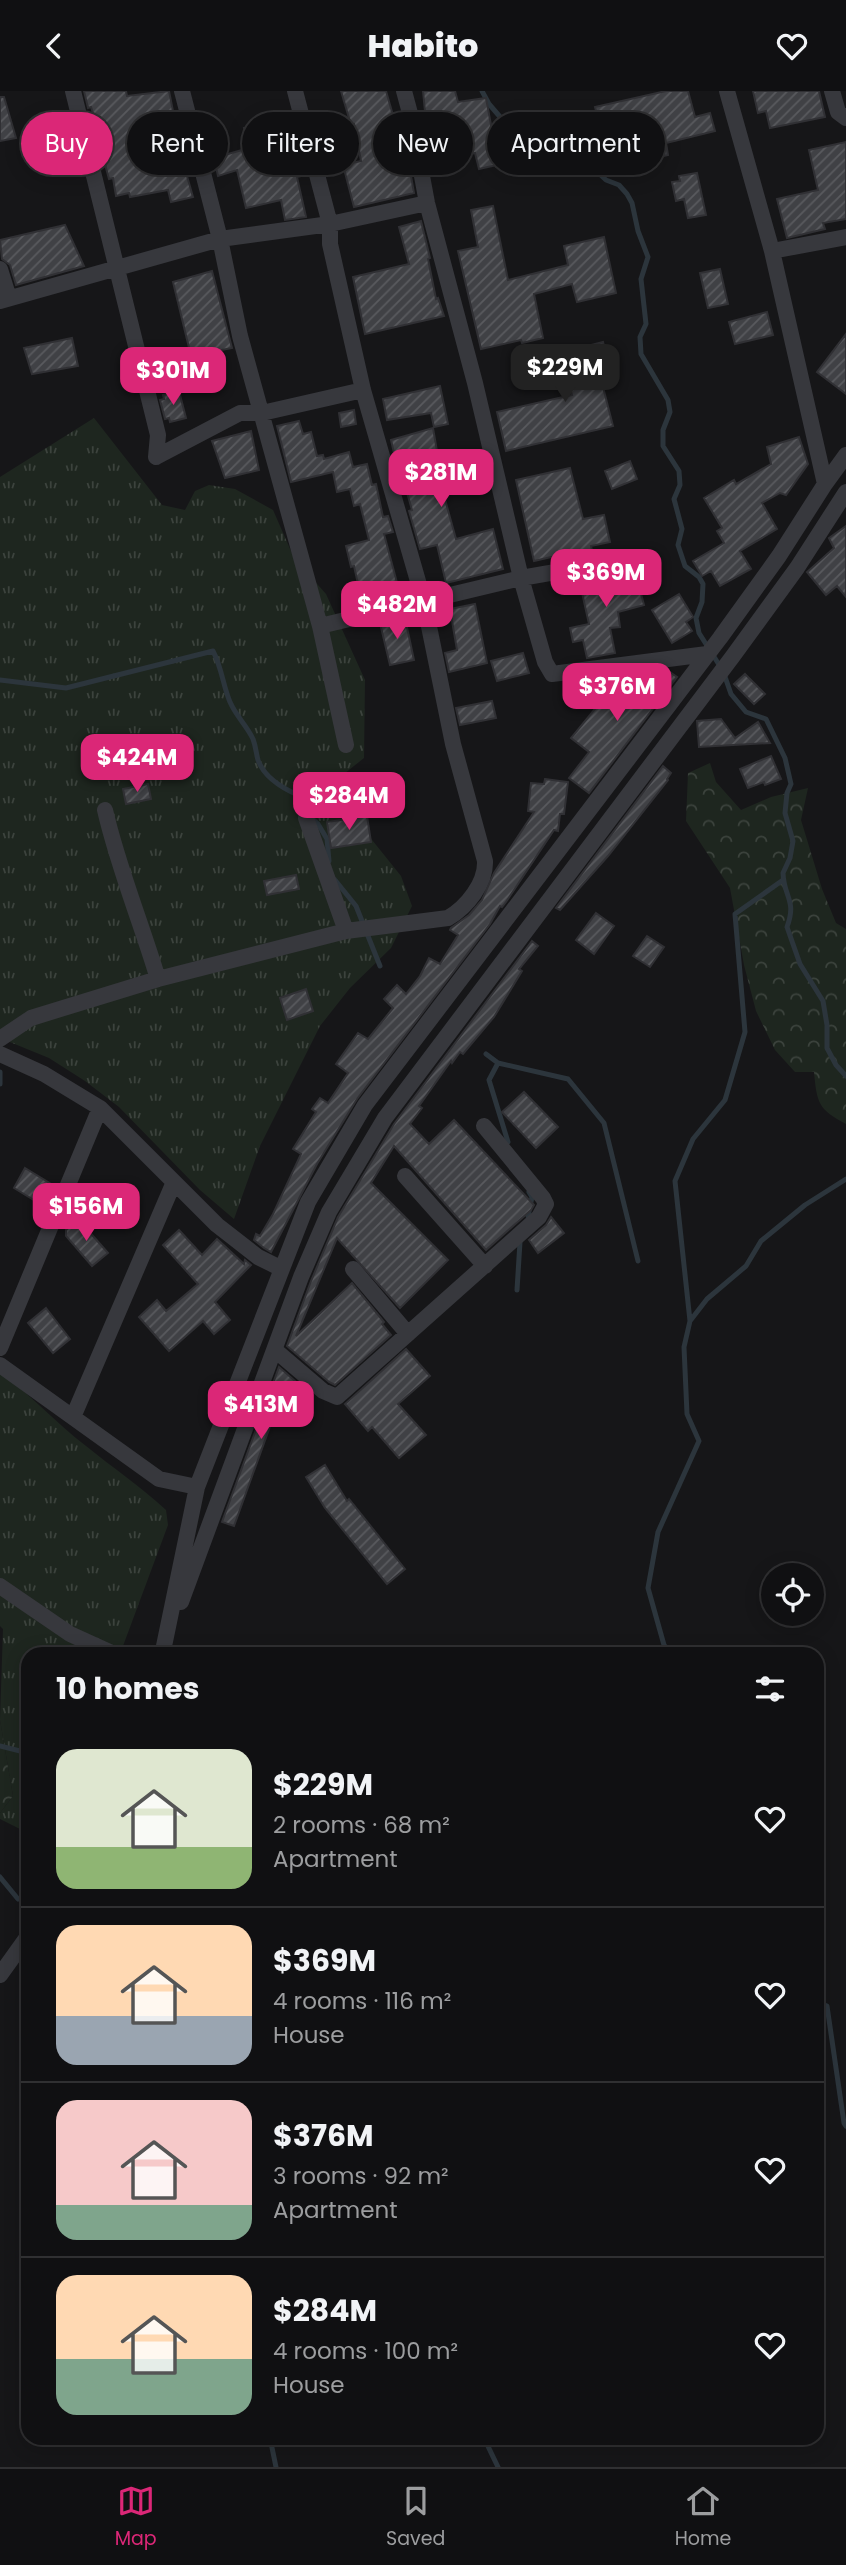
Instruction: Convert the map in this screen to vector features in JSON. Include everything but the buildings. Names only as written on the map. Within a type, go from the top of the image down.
[{"type":"street","points":[[73,91],[158,435],[156,457],[240,413],[262,413],[363,390]]},
{"type":"street","points":[[182,91],[220,239],[240,336],[320,626],[346,745]]},
{"type":"street","points":[[0,1039],[31,1018],[158,979],[346,930],[448,918],[470,897],[485,872],[485,861],[453,744],[424,602],[363,390],[330,244],[330,225],[295,91]]},
{"type":"street","points":[[404,91],[427,203],[475,383],[521,578],[545,663],[552,674],[707,654]]},
{"type":"street","points":[[727,91],[772,251],[825,484]]},
{"type":"street","points":[[832,91],[838,112],[846,118]]},
{"type":"street","points":[[0,269],[5,300],[220,239],[330,225],[427,203]]},
{"type":"street","points":[[772,251],[846,237]]},
{"type":"street","points":[[164,1647],[197,1487],[280,1268],[308,1202],[365,1105],[707,654],[779,556],[846,455]]},
{"type":"street","points":[[164,1647],[329,1212],[385,1118],[723,671],[797,568],[846,492]]},
{"type":"street","points":[[320,626],[521,578],[612,562]]},
{"type":"street","points":[[105,810],[116,855],[158,979]]},
{"type":"street","points":[[306,818],[346,930]]},
{"type":"street","points":[[0,1054],[44,1074],[100,1108],[217,1224],[258,1257],[280,1268]]},
{"type":"street","points":[[0,1348],[100,1108]]},
{"type":"street","points":[[275,1350],[323,1391],[337,1397],[539,1217],[546,1205],[484,1126]]},
{"type":"street","points":[[405,1176],[485,1266]]},
{"type":"street","points":[[73,1417],[174,1182]]},
{"type":"street","points":[[353,1269],[408,1334]]},
{"type":"street","points":[[0,1365],[159,1479],[197,1487]]},
{"type":"street","points":[[0,1585],[70,1634],[99,1647]]},
{"type":"street","points":[[0,1975],[21,1946]]},
{"type":"green space","points":[[94,418],[162,505],[185,510],[195,491],[209,485],[235,489],[273,510],[294,558],[326,594],[365,680],[364,758],[320,793],[352,815],[401,876],[412,906],[391,948],[350,988],[320,1026],[260,1146],[234,1219],[200,1190],[119,1107],[49,1058],[0,1038],[0,477]]},
{"type":"green space","points":[[710,763],[716,782],[741,810],[771,797],[808,788],[801,820],[822,889],[836,923],[846,929],[846,1124],[824,1109],[816,1091],[814,1072],[795,1072],[775,1050],[756,1011],[744,965],[730,888],[686,821],[688,773]]},
{"type":"green space","points":[[0,1372],[166,1510],[168,1525],[123,1647],[21,1647],[21,1830],[0,1819],[0,1813],[13,1796],[0,1720],[3,1629],[0,1626]]},
{"type":"green space","points":[[0,1720],[13,1796],[0,1813]]},
{"type":"waterway","points":[[482,91],[501,118],[525,129],[543,128],[577,140],[586,150],[591,166],[606,180],[619,185],[632,203],[638,231],[648,257],[641,279],[646,324],[640,337],[641,354],[668,400],[670,412],[663,430],[663,446],[679,471],[680,485],[674,499],[682,529],[678,545],[685,566],[699,577],[703,584],[702,602],[696,618],[699,633],[723,671],[731,694],[746,712],[766,719],[785,758],[791,784],[785,813],[793,841],[790,858],[783,873],[791,911],[787,927],[800,964],[823,1001],[827,1048],[846,1076]]},
{"type":"waterway","points":[[0,680],[66,688],[213,651],[230,702],[253,739],[261,766],[274,781],[298,795],[304,812],[318,824],[327,839],[329,861]]},
{"type":"waterway","points":[[335,880],[356,906],[380,966]]},
{"type":"waterway","points":[[690,1321],[675,1181],[693,1139],[725,1100],[745,1032],[735,914],[783,880]]},
{"type":"waterway","points":[[486,1054],[498,1063],[489,1080],[508,1142]]},
{"type":"waterway","points":[[498,1063],[568,1079],[604,1123],[638,1261]]},
{"type":"waterway","points":[[0,1072],[0,1084]]},
{"type":"waterway","points":[[665,1647],[648,1588],[658,1532],[699,1441],[687,1414],[684,1347],[690,1321],[707,1299],[746,1266],[761,1241],[805,1205],[846,1179]]},
{"type":"waterway","points":[[528,1216],[532,1197],[529,1192]]},
{"type":"waterway","points":[[517,1290],[520,1242]]},
{"type":"waterway","points":[[0,1746],[21,1751]]},
{"type":"waterway","points":[[0,1877],[18,1899]]},
{"type":"waterway","points":[[824,2005],[827,2006],[846,2126]]},
{"type":"waterway","points":[[271,2445],[276,2467]]},
{"type":"waterway","points":[[487,2445],[498,2467]]}]
